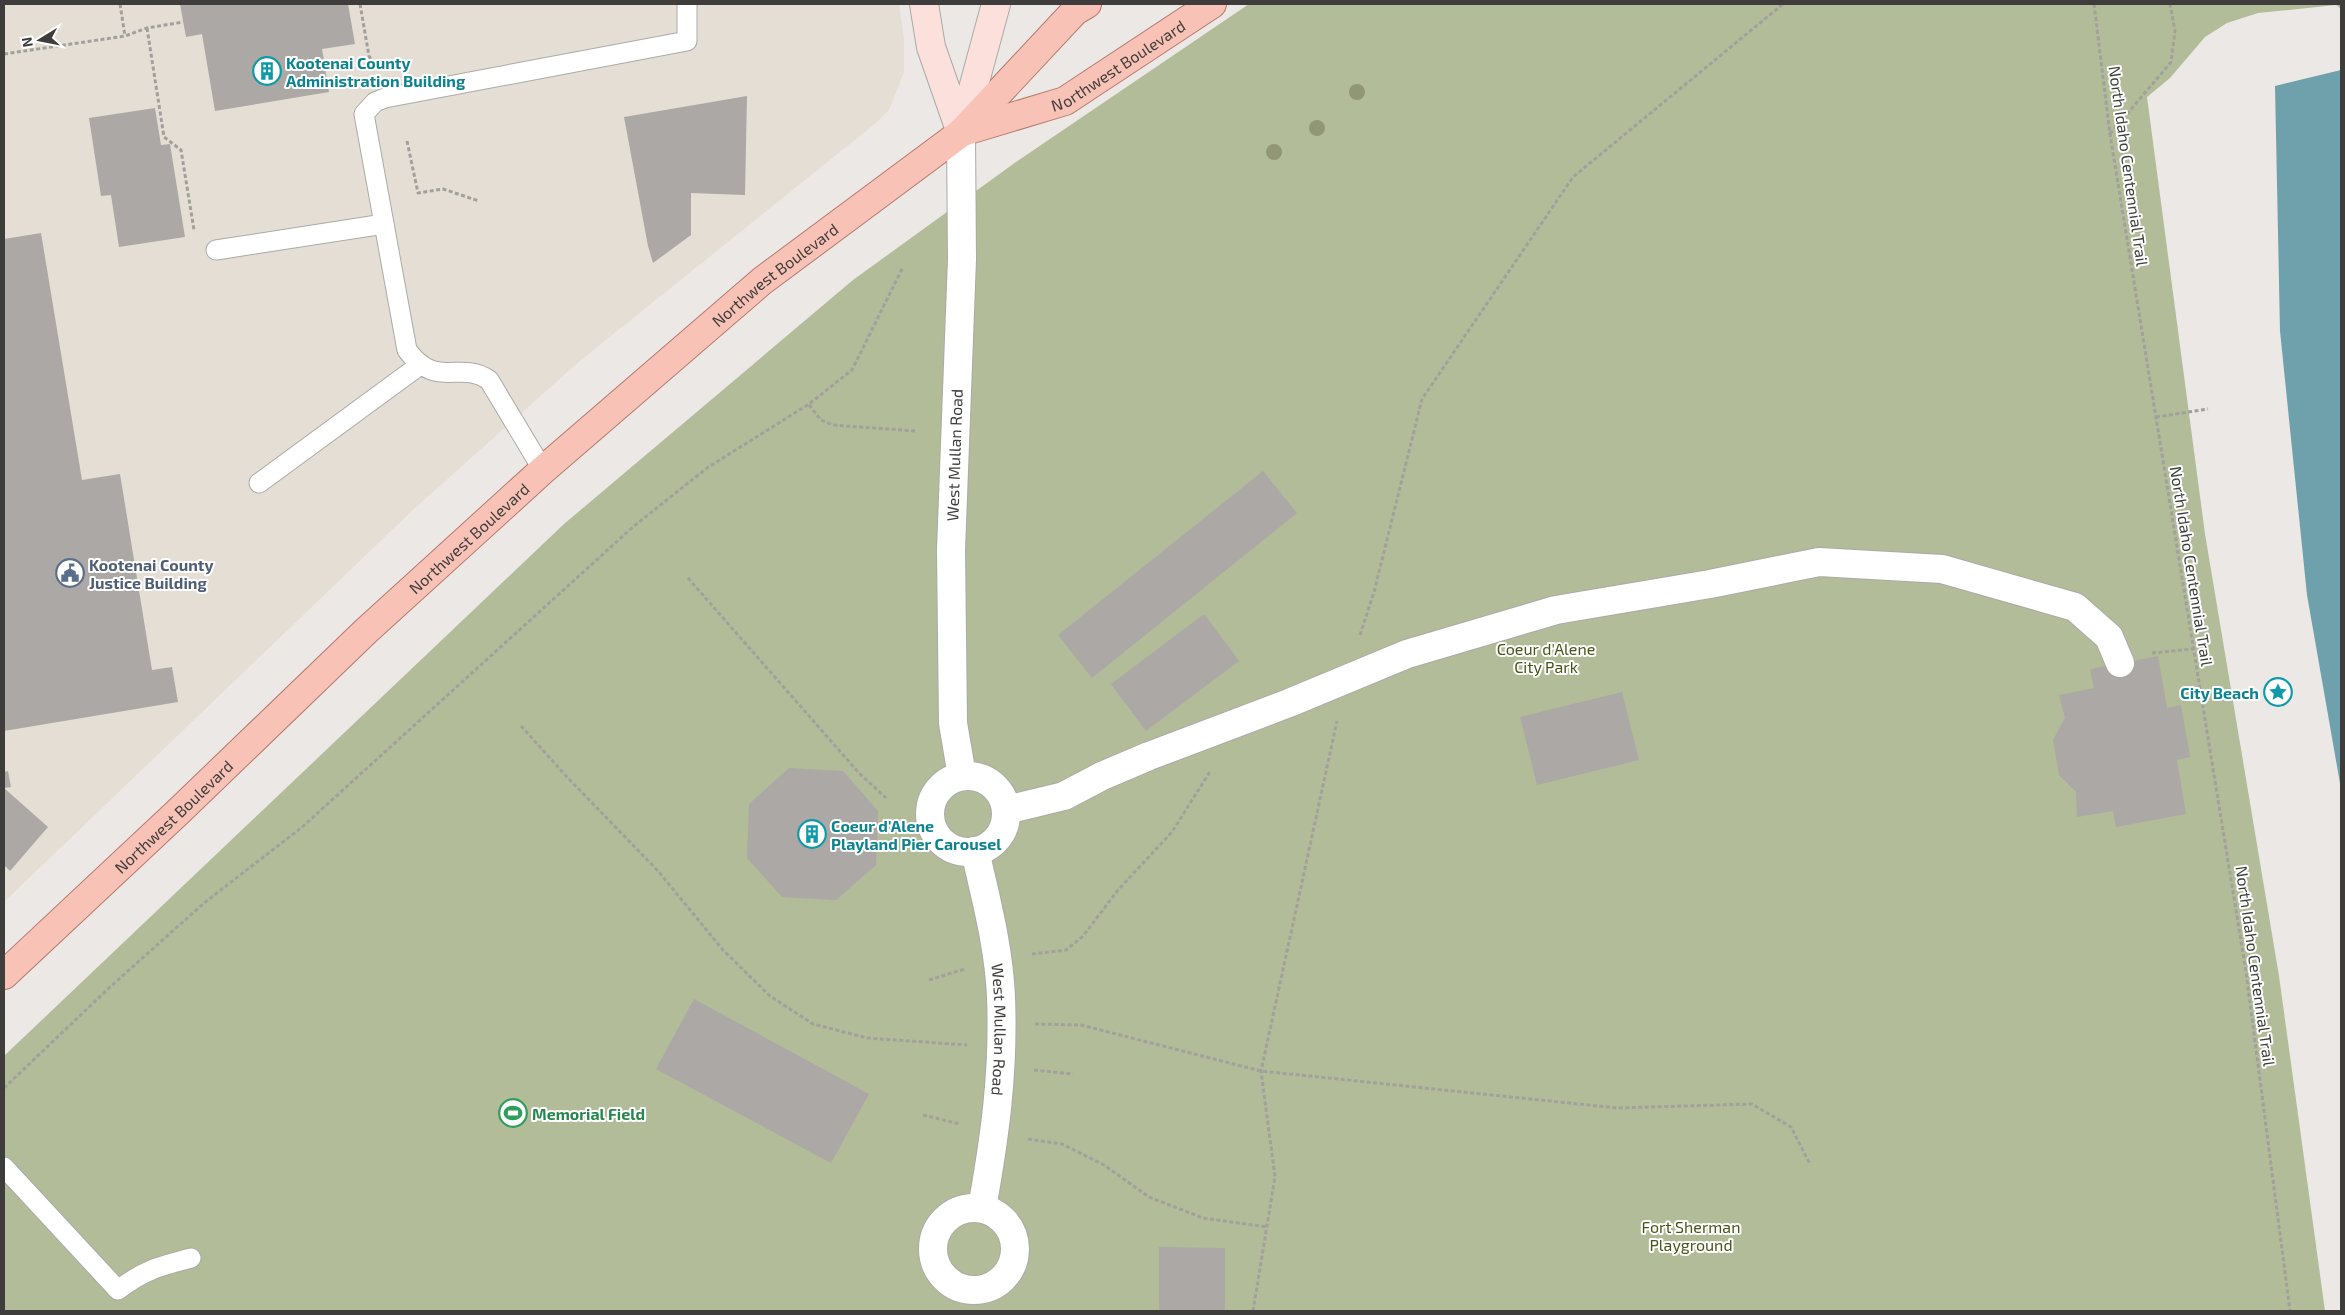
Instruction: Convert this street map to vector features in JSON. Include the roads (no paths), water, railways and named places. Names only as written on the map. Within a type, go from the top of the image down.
[{"type":"main road","points":[[924,4],[931,47],[961,133]]},
{"type":"main road","points":[[961,133],[996,4]]},
{"type":"main road","name":"Northwest Boulevard","points":[[4,975],[178,812],[366,631],[543,470],[762,281],[961,133],[1075,12],[1087,4]]},
{"type":"main road","name":"Northwest Boulevard","points":[[961,133],[1065,101],[1212,4]]},
{"type":"street","name":"West Mullan Road","points":[[961,133],[962,259],[951,550],[953,723],[962,776]]},
{"type":"street","points":[[1006,810],[1064,796],[1102,776],[1149,756],[1407,654],[1556,610],[1710,584],[1820,562],[1942,570],[2075,607],[2109,637],[2120,663]]},
{"type":"street","points":[[962,776],[974,776],[985,780],[995,787],[1003,798],[1006,810],[1005,821],[995,841],[986,848],[963,852],[951,849],[941,842],[934,832],[930,820],[929,807],[934,795],[941,786],[951,779],[962,776]]},
{"type":"street","name":"West Mullan Road","points":[[975,851],[988,910],[1001,996],[1000,1094],[982,1208]]},
{"type":"street","points":[[968,1208],[982,1208],[994,1213],[1005,1222],[1012,1233],[1015,1246],[1014,1260],[1009,1272],[999,1282],[987,1289],[974,1291],[958,1300],[939,1271],[934,1259],[933,1245],[936,1232],[944,1221],[955,1213],[968,1208]]},
{"type":"lane","points":[[543,470],[490,380],[481,374],[432,373],[420,365],[407,350],[364,114],[376,102],[385,98],[687,41],[687,4]]},
{"type":"lane","points":[[216,250],[384,224]]},
{"type":"lane","points":[[259,483],[420,365]]},
{"type":"lane","points":[[4,1167],[118,1290],[138,1275],[156,1267],[191,1258]]},
{"type":"water","points":[[2341,70],[2341,789],[2307,595],[2280,331],[2275,86]]},
{"type":"place","name":"Kootenai County Administration Building","points":[[267,71]]},
{"type":"place","name":"Kootenai County Justice Building","points":[[70,573]]},
{"type":"place","name":"City Beach","points":[[2278,692]]},
{"type":"place","name":"Coeur d'Alene Playland Pier Carousel","points":[[812,834]]},
{"type":"place","name":"Memorial Field","points":[[513,1113]]},
{"type":"park label","name":"Coeur d'Alene City Park","points":[[1546,657]]},
{"type":"park label","name":"Fort Sherman Playground","points":[[1691,1235]]}]
